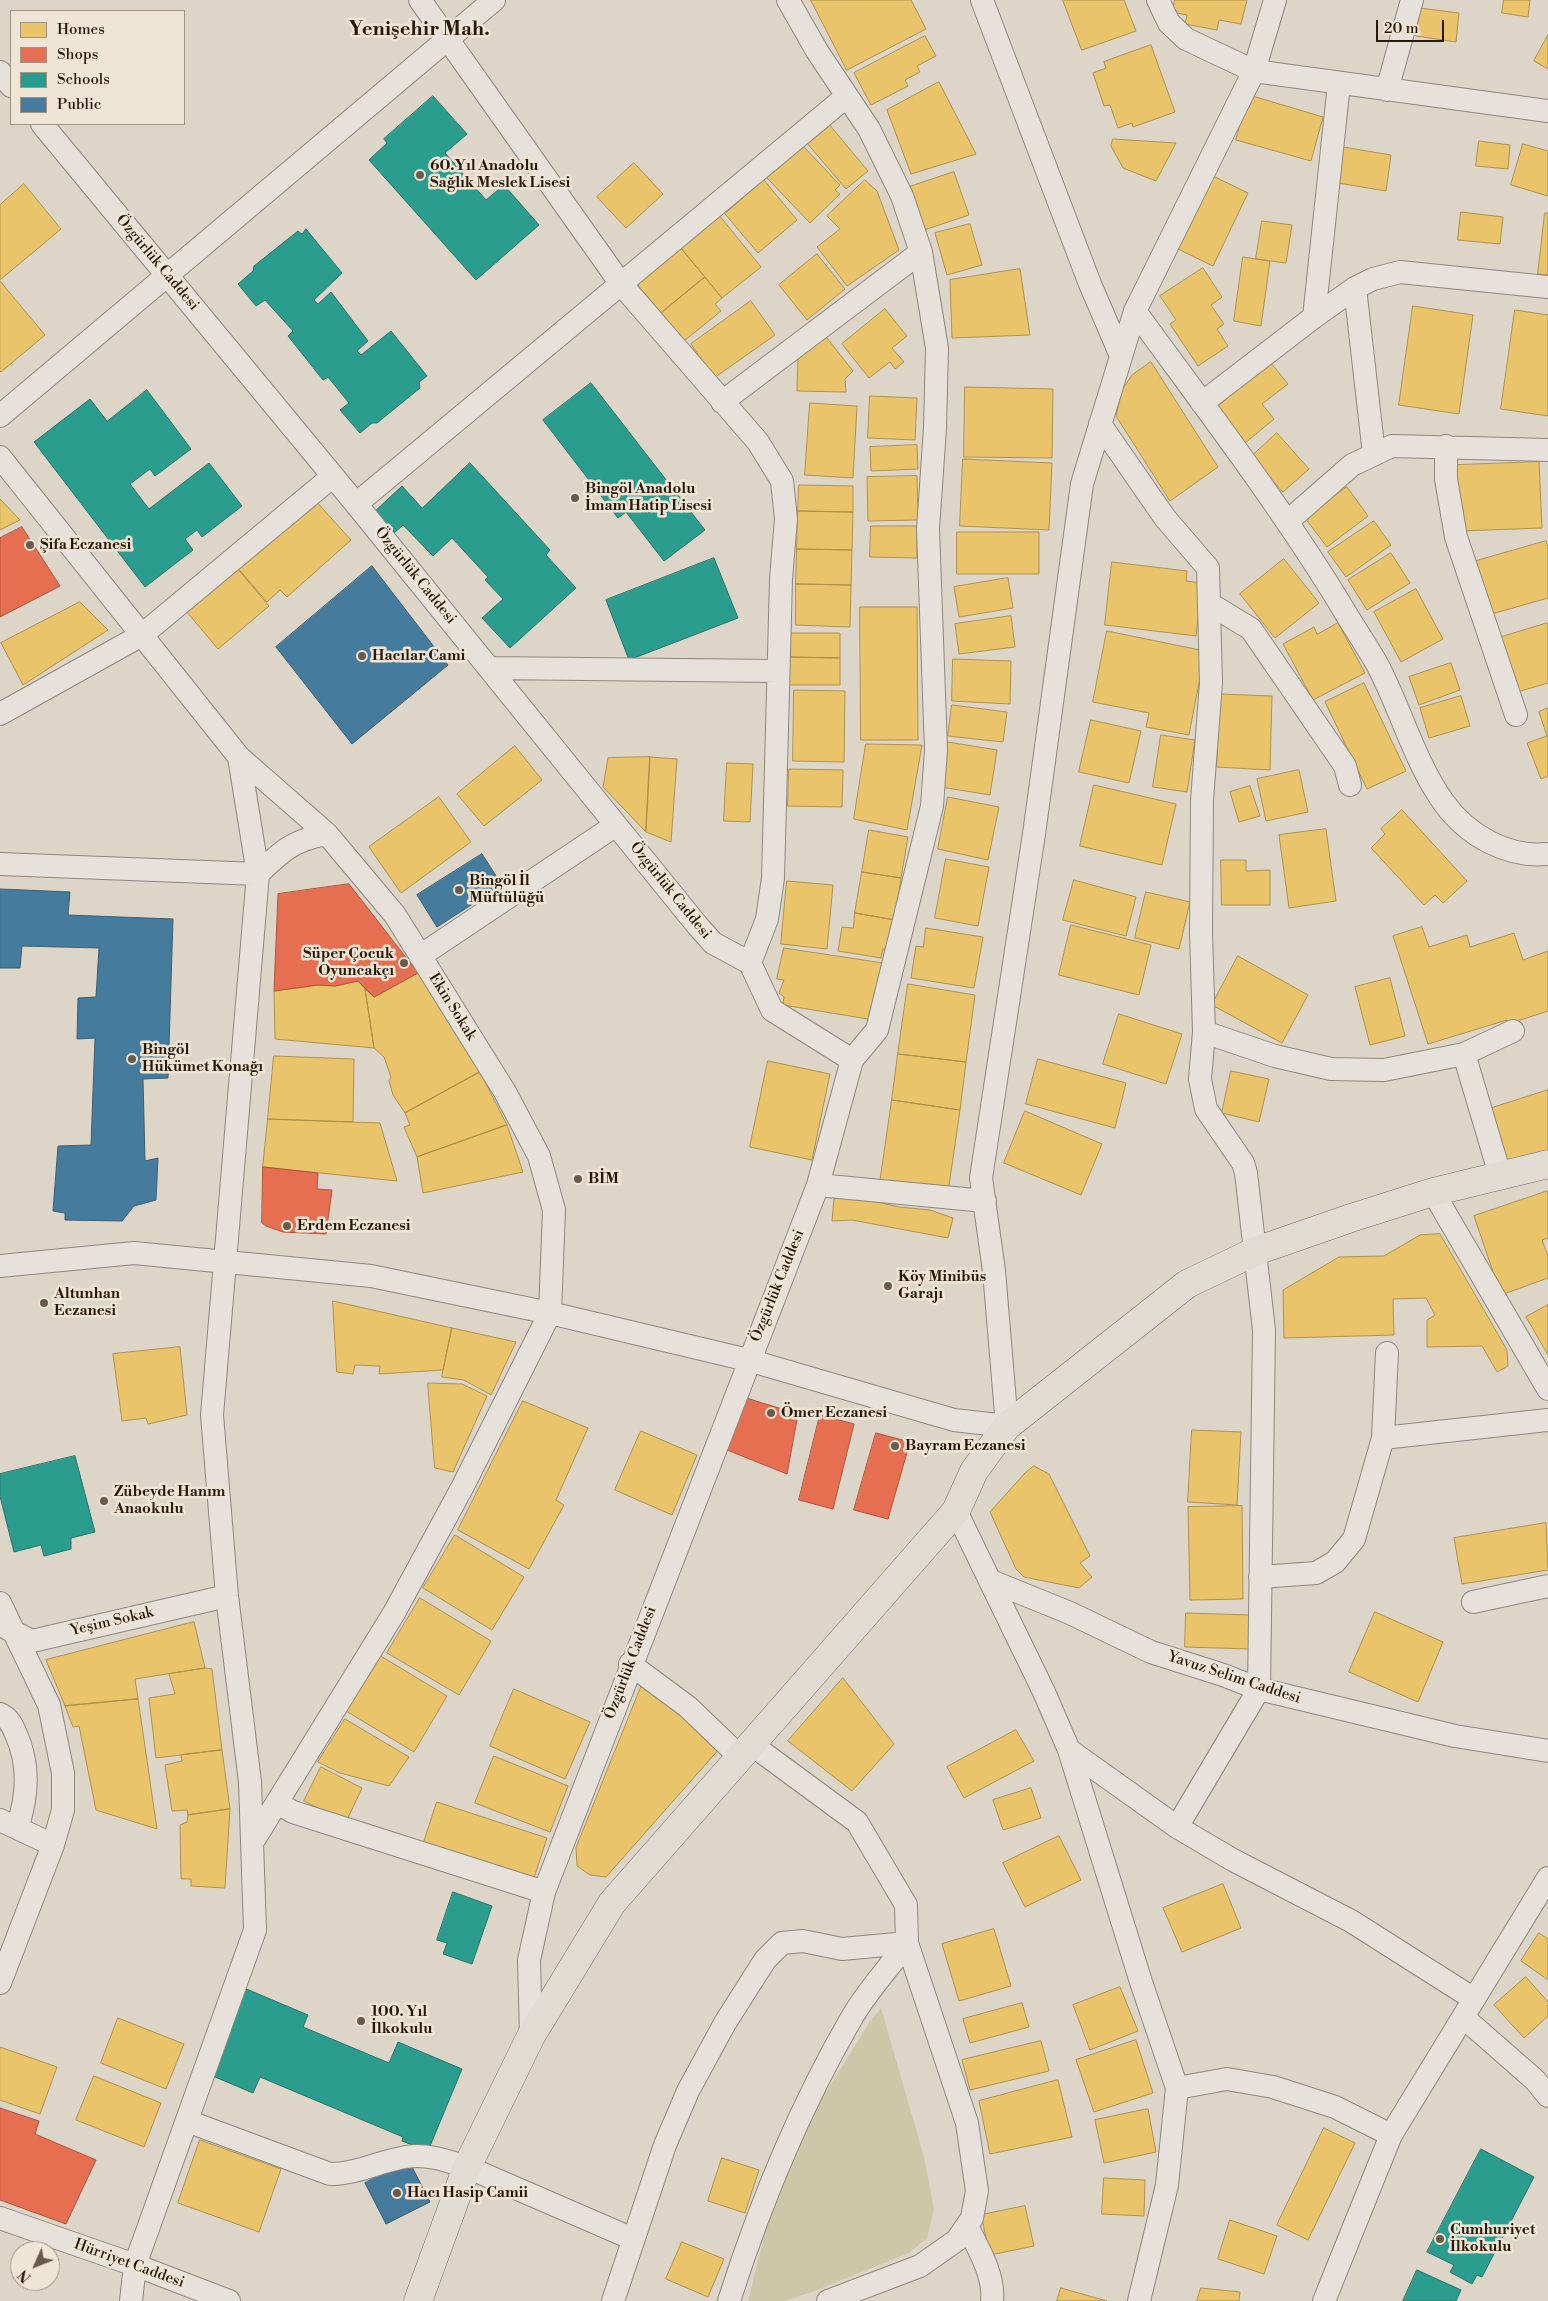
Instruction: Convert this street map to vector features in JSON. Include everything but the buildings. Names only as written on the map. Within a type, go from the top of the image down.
[{"type":"main road","points":[[418,2301],[467,2167],[531,2036],[612,1903],[956,1511],[974,1471],[1007,1426],[1187,1284],[1256,1251],[1434,1192],[1548,1164]]},
{"type":"street","points":[[420,0],[621,284],[758,442],[782,482],[786,519],[781,580],[773,878],[767,919],[750,963],[772,1010],[852,1060],[877,1030],[932,806],[936,750],[928,529],[935,428],[937,348],[921,252],[902,196],[869,129],[817,51],[788,0]]},
{"type":"street","points":[[0,416],[494,0]]},
{"type":"street","points":[[982,0],[1090,284],[1121,356]]},
{"type":"street","points":[[1158,0],[1169,23],[1186,39],[1254,71],[1548,111]]},
{"type":"street","points":[[0,1266],[134,1253],[371,1276],[550,1313],[748,1360],[954,1420],[1007,1426],[994,1271],[981,1178],[1034,834],[1081,493],[1135,311],[1254,71],[1274,0]]},
{"type":"street","points":[[1387,90],[1412,0]]},
{"type":"street","points":[[0,72],[10,85]]},
{"type":"street","points":[[1314,318],[1339,84]]},
{"type":"street","points":[[356,504],[847,96]]},
{"type":"street","name":"Özgürlük Caddesi","points":[[43,125],[356,504],[713,943],[750,963]]},
{"type":"street","points":[[722,402],[921,252]]},
{"type":"street","points":[[1202,403],[1355,288],[1373,279],[1400,272],[1548,288]]},
{"type":"street","points":[[1355,288],[1374,454]]},
{"type":"street","points":[[1135,311],[1288,522],[1377,664],[1426,772],[1444,803],[1467,828],[1505,850],[1533,855],[1548,854]]},
{"type":"street","points":[[1100,424],[1165,518],[1208,568],[1211,683],[1202,800],[1201,932],[1204,1032],[1200,1079],[1206,1109],[1243,1163],[1249,1190],[1264,1330],[1259,1689],[1177,1827]]},
{"type":"street","points":[[1288,522],[1352,465],[1392,446],[1548,450]]},
{"type":"street","points":[[1446,446],[1446,480],[1456,537],[1516,715]]},
{"type":"street","name":"Ekin Sokak","points":[[0,457],[238,757],[327,834],[395,915],[505,1092],[539,1156],[554,1210],[550,1313]]},
{"type":"street","points":[[0,714],[142,635],[333,476]]},
{"type":"street","points":[[1210,604],[1251,629],[1345,766],[1350,785]]},
{"type":"street","points":[[489,668],[778,671]]},
{"type":"street","points":[[131,2301],[135,2265],[255,1930],[250,1782],[227,1596],[212,1415],[258,874],[238,757]]},
{"type":"street","points":[[420,956],[616,824]]},
{"type":"street","points":[[0,864],[258,874],[285,848],[309,837],[327,834]]},
{"type":"street","points":[[1204,1032],[1275,1056],[1331,1069],[1384,1070],[1464,1054],[1514,1031]]},
{"type":"street","points":[[1464,1054],[1500,1175]]},
{"type":"street","name":"Özgürlük Caddesi","points":[[531,2036],[529,1960],[544,1892],[630,1664],[818,1185],[852,1060]]},
{"type":"street","points":[[818,1185],[985,1201]]},
{"type":"street","points":[[1434,1192],[1548,1389]]},
{"type":"street","points":[[252,1843],[394,1613],[463,1486],[550,1313]]},
{"type":"street","points":[[1260,1577],[1316,1573],[1335,1562],[1354,1539],[1383,1438],[1387,1353]]},
{"type":"street","points":[[1383,1438],[1548,1420]]},
{"type":"street","points":[[956,1511],[1044,1692],[1069,1750],[1141,1982],[1177,2088],[1167,2185],[1139,2301]]},
{"type":"street","name":"Yavuz Selim Caddesi","points":[[991,1582],[1070,1612],[1151,1652],[1223,1675],[1259,1689],[1455,1736],[1548,1751]]},
{"type":"street","points":[[1473,1602],[1548,1586]]},
{"type":"street","name":"Yeşim Sokak","points":[[7,1629],[32,1641],[227,1596]]},
{"type":"street","points":[[0,1603],[7,1629],[49,1705],[63,1773],[63,1810],[53,1845],[0,1983]]},
{"type":"street","points":[[630,1664],[746,1751],[857,1822],[906,1905],[907,1943],[967,2123],[977,2191],[972,2218],[957,2240],[920,2266],[828,2301]]},
{"type":"street","points":[[0,1714],[9,1719],[24,1758],[26,1791],[8,1824],[53,1845]]},
{"type":"street","points":[[1069,1750],[1177,1827],[1233,1860],[1351,1921],[1468,2008],[1548,2096]]},
{"type":"street","points":[[277,1803],[293,1812],[544,1892]]},
{"type":"street","points":[[1324,2301],[1391,2135],[1548,1878]]},
{"type":"street","points":[[613,2301],[665,2145],[688,2091],[725,2023],[765,1960],[782,1943],[789,1942],[803,1941],[842,1949],[907,1943]]},
{"type":"street","points":[[729,2301],[751,2232],[803,2111],[852,2018],[907,1943]]},
{"type":"street","points":[[1177,2088],[1227,2079],[1273,2087],[1335,2107],[1391,2135]]},
{"type":"street","points":[[187,2121],[330,2174],[347,2174],[407,2156],[441,2158],[467,2167],[633,2240]]},
{"type":"street","name":"Hürriyet Caddesi","points":[[0,2218],[135,2265],[229,2301]]},
{"type":"street","points":[[967,2226],[981,2255],[993,2291],[992,2301]]},
{"type":"shaded area","points":[[881,2008],[924,2157],[934,2209],[927,2238],[909,2253],[812,2292],[784,2301],[748,2301],[774,2196],[815,2110],[869,2023]]},
{"type":"place","name":"60.Yıl Anadolu Sağlık Meslek Lisesi","points":[[420,175]]},
{"type":"place","name":"Bingöl Anadolu İmam Hatip Lisesi","points":[[575,498]]},
{"type":"place","name":"Şifa Eczanesi","points":[[30,545]]},
{"type":"place","name":"Hacılar Cami","points":[[362,656]]},
{"type":"place","name":"Bingöl İl Müftülüğü","points":[[459,890]]},
{"type":"place","name":"Süper Çocuk Oyuncakçı","points":[[404,963]]},
{"type":"place","name":"Bingöl Hükümet Konağı","points":[[132,1059]]},
{"type":"place","name":"BİM","points":[[578,1179]]},
{"type":"place","name":"Erdem Eczanesi","points":[[287,1226]]},
{"type":"place","name":"Köy Minibüs Garajı","points":[[888,1286]]},
{"type":"place","name":"Altunhan Eczanesi","points":[[44,1303]]},
{"type":"place","name":"Ömer Eczanesi","points":[[771,1413]]},
{"type":"place","name":"Bayram Eczanesi","points":[[895,1446]]},
{"type":"place","name":"Zübeyde Hanım Anaokulu","points":[[104,1501]]},
{"type":"place","name":"100. Yıl İlkokulu","points":[[361,2021]]},
{"type":"place","name":"Hacı Hasip Camii","points":[[397,2193]]},
{"type":"place","name":"Cumhuriyet İlkokulu","points":[[1440,2239]]},
{"type":"district","name":"Yenişehir Mah.","points":[[419,30]]}]
